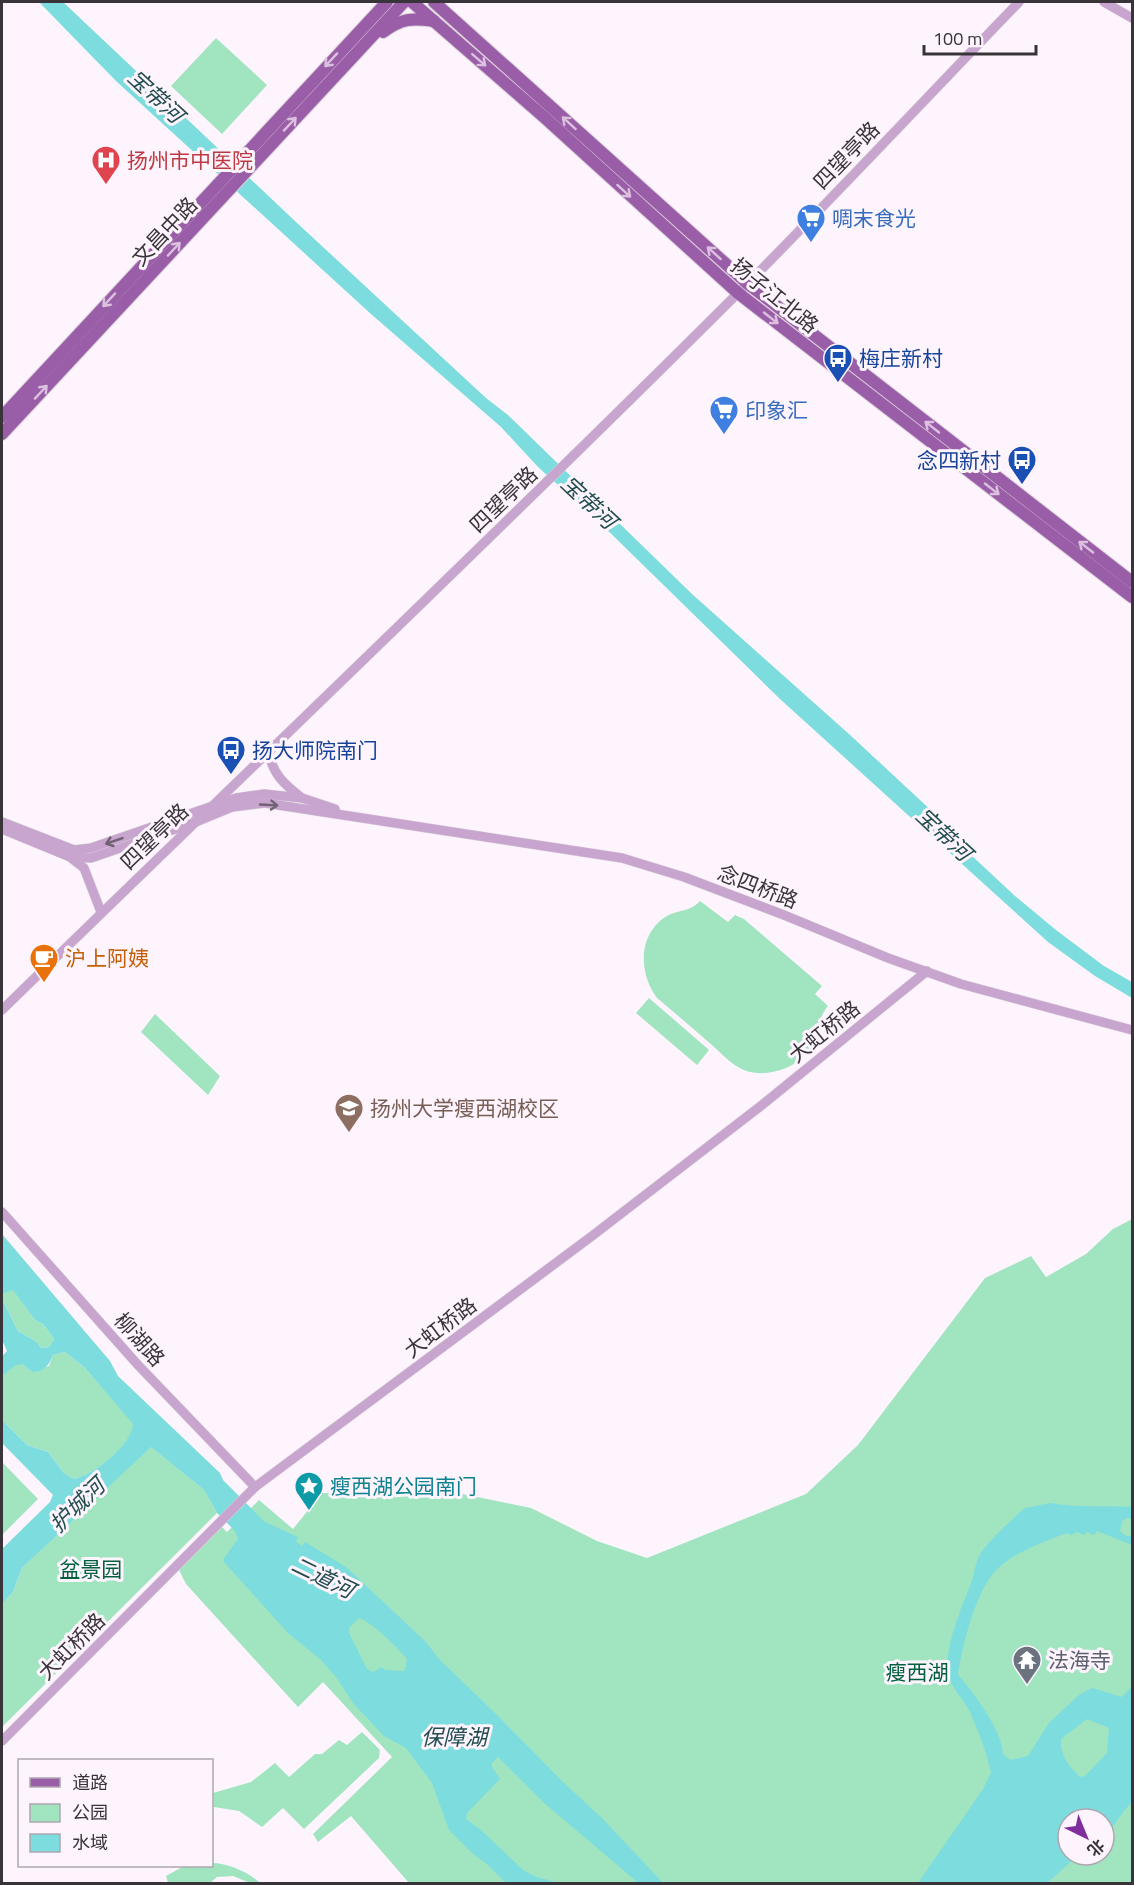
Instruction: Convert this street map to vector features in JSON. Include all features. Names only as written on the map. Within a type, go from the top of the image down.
[{"type":"main road","points":[[371,18],[376,2]]},
{"type":"main road","name":"文昌中路","points":[[2,417],[387,2]]},
{"type":"main road","name":"文昌中路","points":[[2,434],[404,2]]},
{"type":"main road","name":"扬子江北路","points":[[412,2],[738,293],[1132,597]]},
{"type":"main road","name":"扬子江北路","points":[[434,2],[747,284],[1132,582]]},
{"type":"main road","points":[[444,2],[456,21]]},
{"type":"main road","points":[[357,51],[395,23],[412,18],[435,22]]},
{"type":"street","name":"四望亭路","points":[[2,1010],[548,481],[738,293],[1019,2]]},
{"type":"street","points":[[1104,2],[1132,18]]},
{"type":"street","points":[[269,752],[271,765],[282,782],[302,798]]},
{"type":"street","name":"念四桥路","points":[[2,822],[74,850],[91,848],[236,798],[264,794],[302,798],[360,817]]},
{"type":"street","name":"念四桥路","points":[[70,856],[92,858],[232,807],[265,803],[622,858],[684,877],[888,958],[961,984],[1132,1030]]},
{"type":"street","points":[[2,829],[70,856],[84,868],[101,912]]},
{"type":"street","name":"大虹桥路","points":[[2,1741],[255,1487],[601,1229],[762,1105],[927,971]]},
{"type":"street","name":"柳湖路","points":[[2,1212],[138,1365],[255,1487]]},
{"type":"green space","points":[[216,38],[267,85],[222,134],[171,86]]},
{"type":"green space","points":[[700,901],[728,922],[735,915],[744,919],[822,986],[815,994],[828,1006],[821,1017],[810,1048],[800,1060],[792,1065],[764,1073],[746,1071],[738,1067],[657,998],[651,988],[646,977],[644,954],[651,932],[657,923],[667,916],[692,907]]},
{"type":"green space","points":[[649,998],[709,1050],[697,1065],[636,1013]]},
{"type":"green space","points":[[155,1014],[220,1076],[208,1095],[141,1032]]},
{"type":"green space","name":"瘦西湖","points":[[1132,1219],[1132,1883],[409,1883],[351,1816],[318,1842],[313,1834],[392,1757],[323,1682],[298,1707],[186,1584],[179,1570],[222,1527],[227,1532],[259,1500],[293,1529],[322,1493],[458,1493],[531,1508],[597,1541],[647,1558],[806,1494],[858,1445],[985,1278],[1031,1256],[1046,1277],[1086,1254],[1113,1229]]},
{"type":"green space","points":[[13,1289],[35,1320],[43,1324],[54,1339],[49,1347],[41,1348],[37,1342],[18,1331],[2,1299],[2,1294]]},
{"type":"green space","points":[[65,1352],[85,1368],[134,1424],[132,1432],[119,1450],[91,1472],[74,1479],[64,1473],[48,1452],[27,1445],[2,1420],[2,1376],[16,1364],[22,1364],[32,1372],[49,1366],[53,1355]]},
{"type":"green space","name":"盆景园","points":[[150,1446],[204,1490],[217,1513],[2,1727],[2,1604],[13,1592],[22,1568]]},
{"type":"green space","points":[[2,1462],[38,1499],[2,1535]]},
{"type":"green space","points":[[362,1732],[380,1750],[379,1758],[304,1829],[283,1808],[262,1827],[239,1811],[214,1807],[213,1793],[251,1782],[275,1763],[289,1777],[315,1754],[322,1754],[339,1740],[347,1745]]},
{"type":"green space","points":[[213,1863],[238,1869],[260,1883],[250,1883],[233,1876],[217,1877],[210,1883],[168,1883],[166,1876],[182,1867],[213,1867]]},
{"type":"water","name":"宝带河","points":[[39,2],[63,2],[296,222],[486,398],[508,415],[692,594],[934,813],[970,854],[1015,896],[1104,966],[1132,982],[1132,998],[1095,976],[1048,942],[780,699],[595,518],[538,467],[501,427],[371,314],[116,81]]},
{"type":"water","name":"保障湖","points":[[2,1234],[110,1361],[118,1376],[220,1473],[223,1480],[265,1522],[298,1537],[296,1542],[302,1546],[305,1542],[346,1567],[426,1642],[438,1658],[603,1819],[663,1883],[636,1883],[543,1802],[498,1757],[492,1763],[492,1767],[500,1779],[467,1813],[466,1819],[481,1830],[523,1870],[558,1883],[506,1883],[449,1830],[432,1783],[406,1748],[384,1736],[353,1703],[336,1677],[321,1660],[288,1633],[224,1562],[224,1558],[238,1539],[235,1531],[217,1513],[204,1490],[151,1447],[22,1568],[13,1592],[2,1604],[2,1549],[50,1502],[53,1495],[2,1443],[2,1420],[27,1445],[48,1452],[64,1473],[74,1479],[91,1472],[119,1450],[131,1432],[133,1424],[85,1368],[65,1352],[53,1355],[48,1365],[40,1371],[32,1372],[22,1364],[16,1365],[2,1376],[2,1356],[7,1351],[2,1340],[2,1299],[18,1331],[37,1342],[41,1348],[49,1347],[54,1339],[43,1324],[35,1320],[13,1290],[2,1294]],"holes":[[[359,1618],[385,1636],[407,1659],[405,1670],[385,1670],[382,1667],[373,1672],[367,1669],[349,1633],[349,1628]]]},
{"type":"water","points":[[1050,1503],[1132,1507],[1132,1519],[1127,1518],[1122,1521],[1120,1531],[1126,1536],[1132,1536],[1132,1545],[1097,1531],[1094,1535],[1087,1532],[1084,1535],[1077,1532],[1071,1535],[1067,1533],[1047,1540],[1007,1561],[992,1575],[974,1609],[958,1675],[986,1712],[998,1735],[1003,1754],[1010,1760],[1028,1756],[1049,1723],[1079,1695],[1092,1688],[1122,1697],[1132,1686],[1132,1802],[1116,1822],[1116,1807],[1056,1807],[1056,1867],[1065,1867],[1047,1883],[918,1883],[983,1789],[991,1773],[985,1749],[970,1712],[951,1682],[948,1655],[979,1556],[994,1537],[1025,1508]],"holes":[[[1087,1719],[1109,1728],[1107,1753],[1085,1776],[1080,1777],[1066,1760],[1061,1739]]]},
{"type":"place","name":"扬州市中医院","points":[[106,186]]},
{"type":"place","name":"啁末食光","points":[[811,244]]},
{"type":"place","name":"梅庄新村","points":[[838,384]]},
{"type":"place","name":"印象汇","points":[[724,436]]},
{"type":"place","name":"念四新村","points":[[1022,486]]},
{"type":"place","name":"扬大师院南门","points":[[231,776]]},
{"type":"place","name":"沪上阿姨","points":[[44,984]]},
{"type":"place","name":"扬州大学瘦西湖校区","points":[[349,1134]]},
{"type":"place","name":"瘦西湖公园南门","points":[[309,1512]]},
{"type":"place","name":"法海寺","points":[[1027,1686]]},
{"type":"water label","name":"护城河","points":[[77,1505]]},
{"type":"water label","name":"二道河","points":[[323,1577]]}]
